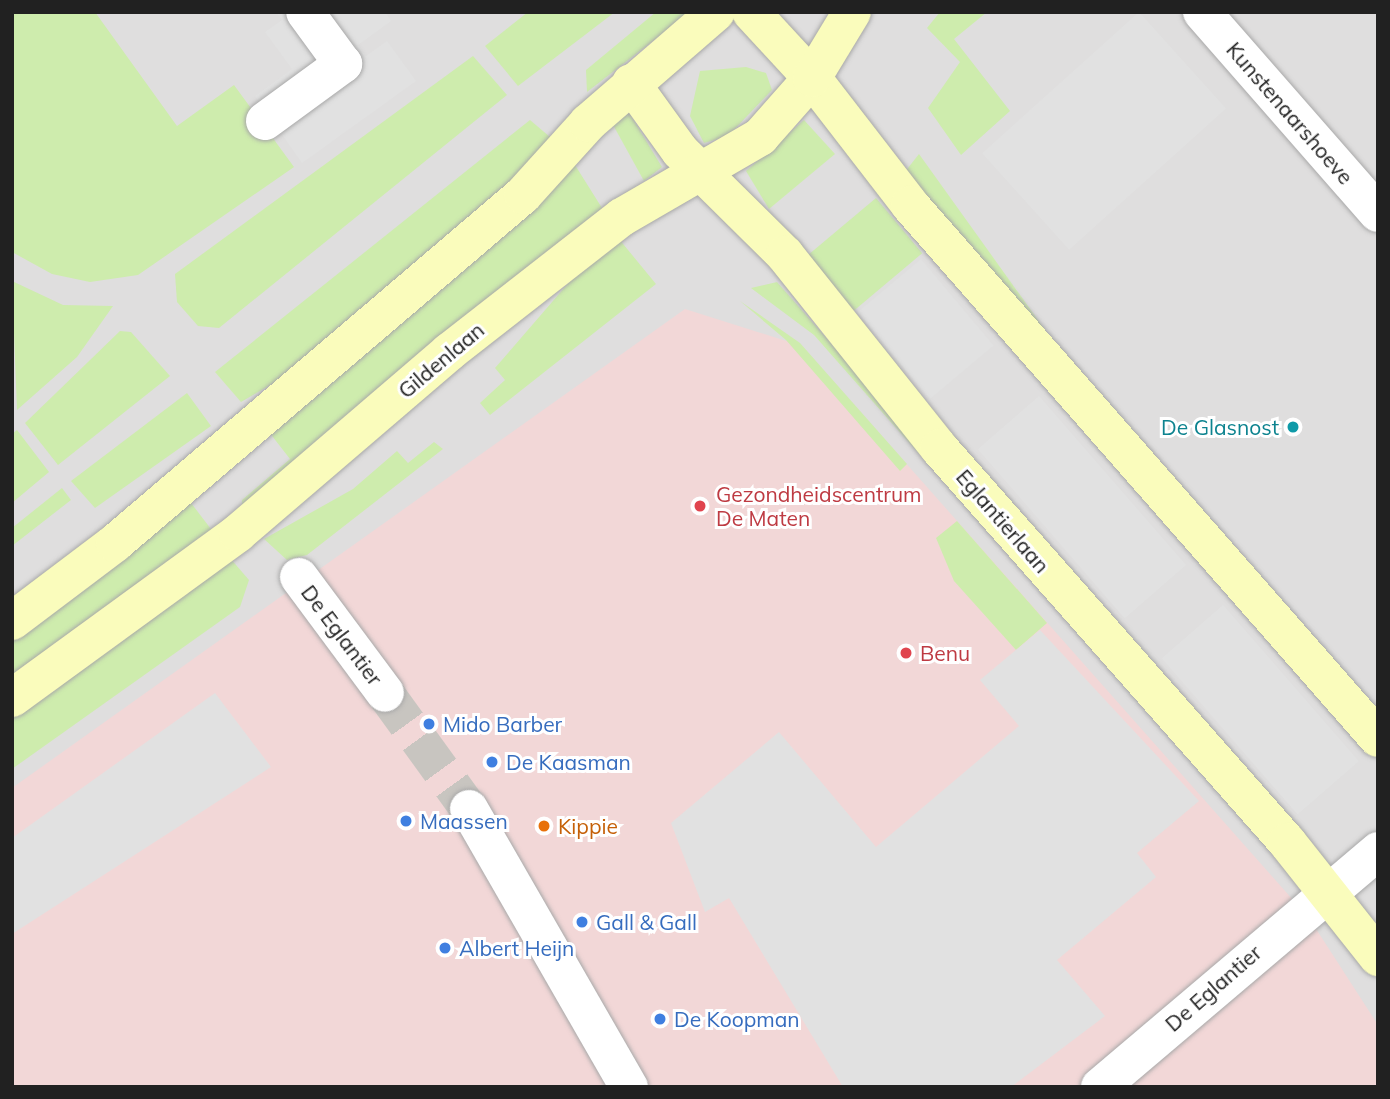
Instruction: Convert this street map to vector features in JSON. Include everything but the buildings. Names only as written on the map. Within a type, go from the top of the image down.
[{"type":"street","points":[[265,121],[343,64],[305,12]]},
{"type":"street","points":[[12,621],[115,544],[503,212],[631,83],[716,12]]},
{"type":"street","points":[[751,12],[812,78],[910,205],[1378,738]]},
{"type":"street","name":"Gildenlaan","points":[[12,698],[238,533],[449,352],[622,217],[701,174],[760,137],[812,78],[852,12]]},
{"type":"street","name":"Kunstenaarshoeve","points":[[1202,12],[1378,213]]},
{"type":"street","name":"Eglantierlaan","points":[[631,83],[701,174],[785,255],[939,448],[1328,891],[1378,957]]},
{"type":"street","name":"De Eglantier","points":[[299,578],[385,693]]},
{"type":"street","points":[[469,809],[629,1087]]},
{"type":"street","name":"De Eglantier","points":[[1100,1087],[1378,851]]},
{"type":"shaded area","points":[[12,12],[1378,12],[1378,1087],[12,1087]]},
{"type":"shaded area","points":[[276,12],[385,12],[391,21],[358,45],[366,56],[387,41],[416,81],[302,163],[255,96],[292,69],[265,32],[282,20]]},
{"type":"shaded area","points":[[1139,12],[1226,109],[1069,250],[982,153]]},
{"type":"shaded area","points":[[921,259],[994,346],[930,399],[857,312]]},
{"type":"shaded area","points":[[685,309],[802,346],[1309,918],[1378,1025],[1378,1087],[12,1087],[12,788]]},
{"type":"shaded area","points":[[1039,396],[1186,565],[1125,618],[978,449]]},
{"type":"shaded area","points":[[1223,605],[1359,761],[1298,814],[1162,658]]},
{"type":"shaded area","points":[[1040,630],[1199,801],[1137,853],[1156,877],[1057,960],[1105,1016],[1011,1087],[843,1087],[729,898],[705,912],[671,823],[779,732],[876,847],[1019,726],[980,680]]},
{"type":"shaded area","points":[[215,693],[271,767],[12,934],[12,838]]},
{"type":"green space","points":[[12,12],[95,12],[177,126],[234,85],[294,167],[138,275],[90,282],[52,274],[12,252]]},
{"type":"green space","points":[[528,12],[615,12],[518,86],[485,46]]},
{"type":"green space","points":[[656,12],[690,12],[587,92],[586,70]]},
{"type":"green space","points":[[940,12],[987,12],[954,39],[1010,111],[961,155],[928,108],[960,62],[927,28]]},
{"type":"green space","points":[[473,56],[507,95],[219,328],[198,326],[177,302],[175,274]]},
{"type":"green space","points":[[746,67],[766,73],[772,90],[728,136],[704,143],[690,116],[700,71]]},
{"type":"green space","points":[[628,111],[662,167],[644,181],[612,123]]},
{"type":"green space","points":[[530,120],[550,137],[505,194],[299,368],[241,402],[215,372]]},
{"type":"green space","points":[[804,120],[835,154],[769,209],[746,171]]},
{"type":"green space","points":[[919,154],[1048,334],[904,173]]},
{"type":"green space","points":[[575,165],[602,208],[242,510],[242,500],[290,459],[269,432]]},
{"type":"green space","points":[[876,198],[922,253],[853,312],[806,256]]},
{"type":"green space","points":[[619,239],[656,284],[490,415],[480,403],[505,380],[495,368],[584,265]]},
{"type":"green space","points":[[12,281],[63,305],[113,306],[77,357],[17,410]]},
{"type":"green space","points":[[777,282],[924,449],[919,454],[814,335],[751,288]]},
{"type":"green space","points":[[740,301],[800,343],[907,464],[900,471],[786,340]]},
{"type":"green space","points":[[120,331],[131,332],[170,376],[58,465],[25,423]]},
{"type":"green space","points":[[187,393],[211,426],[95,508],[71,481]]},
{"type":"green space","points":[[17,430],[49,472],[12,503],[12,434]]},
{"type":"green space","points":[[434,442],[443,449],[307,555],[287,560],[264,539],[353,489],[397,451],[408,463]]},
{"type":"green space","points":[[62,488],[71,500],[12,546],[12,528]]},
{"type":"green space","points":[[188,499],[214,533],[12,681],[12,640]]},
{"type":"green space","points":[[957,521],[1047,623],[1016,650],[954,581],[936,538]]},
{"type":"green space","points":[[230,558],[249,580],[240,607],[12,769],[12,716]]},
{"type":"tunnel","points":[[385,693],[469,809]]},
{"type":"place","name":"De Glasnost","points":[[1293,427]]},
{"type":"place","name":"Gezondheidscentrum De Maten","points":[[700,506]]},
{"type":"place","name":"Benu","points":[[906,653]]},
{"type":"place","name":"Mido Barber","points":[[429,724]]},
{"type":"place","name":"De Kaasman","points":[[492,762]]},
{"type":"place","name":"Maassen","points":[[406,821]]},
{"type":"place","name":"Kippie","points":[[544,826]]},
{"type":"place","name":"Gall & Gall","points":[[582,922]]},
{"type":"place","name":"Albert Heijn","points":[[445,948]]},
{"type":"place","name":"De Koopman","points":[[660,1019]]}]
